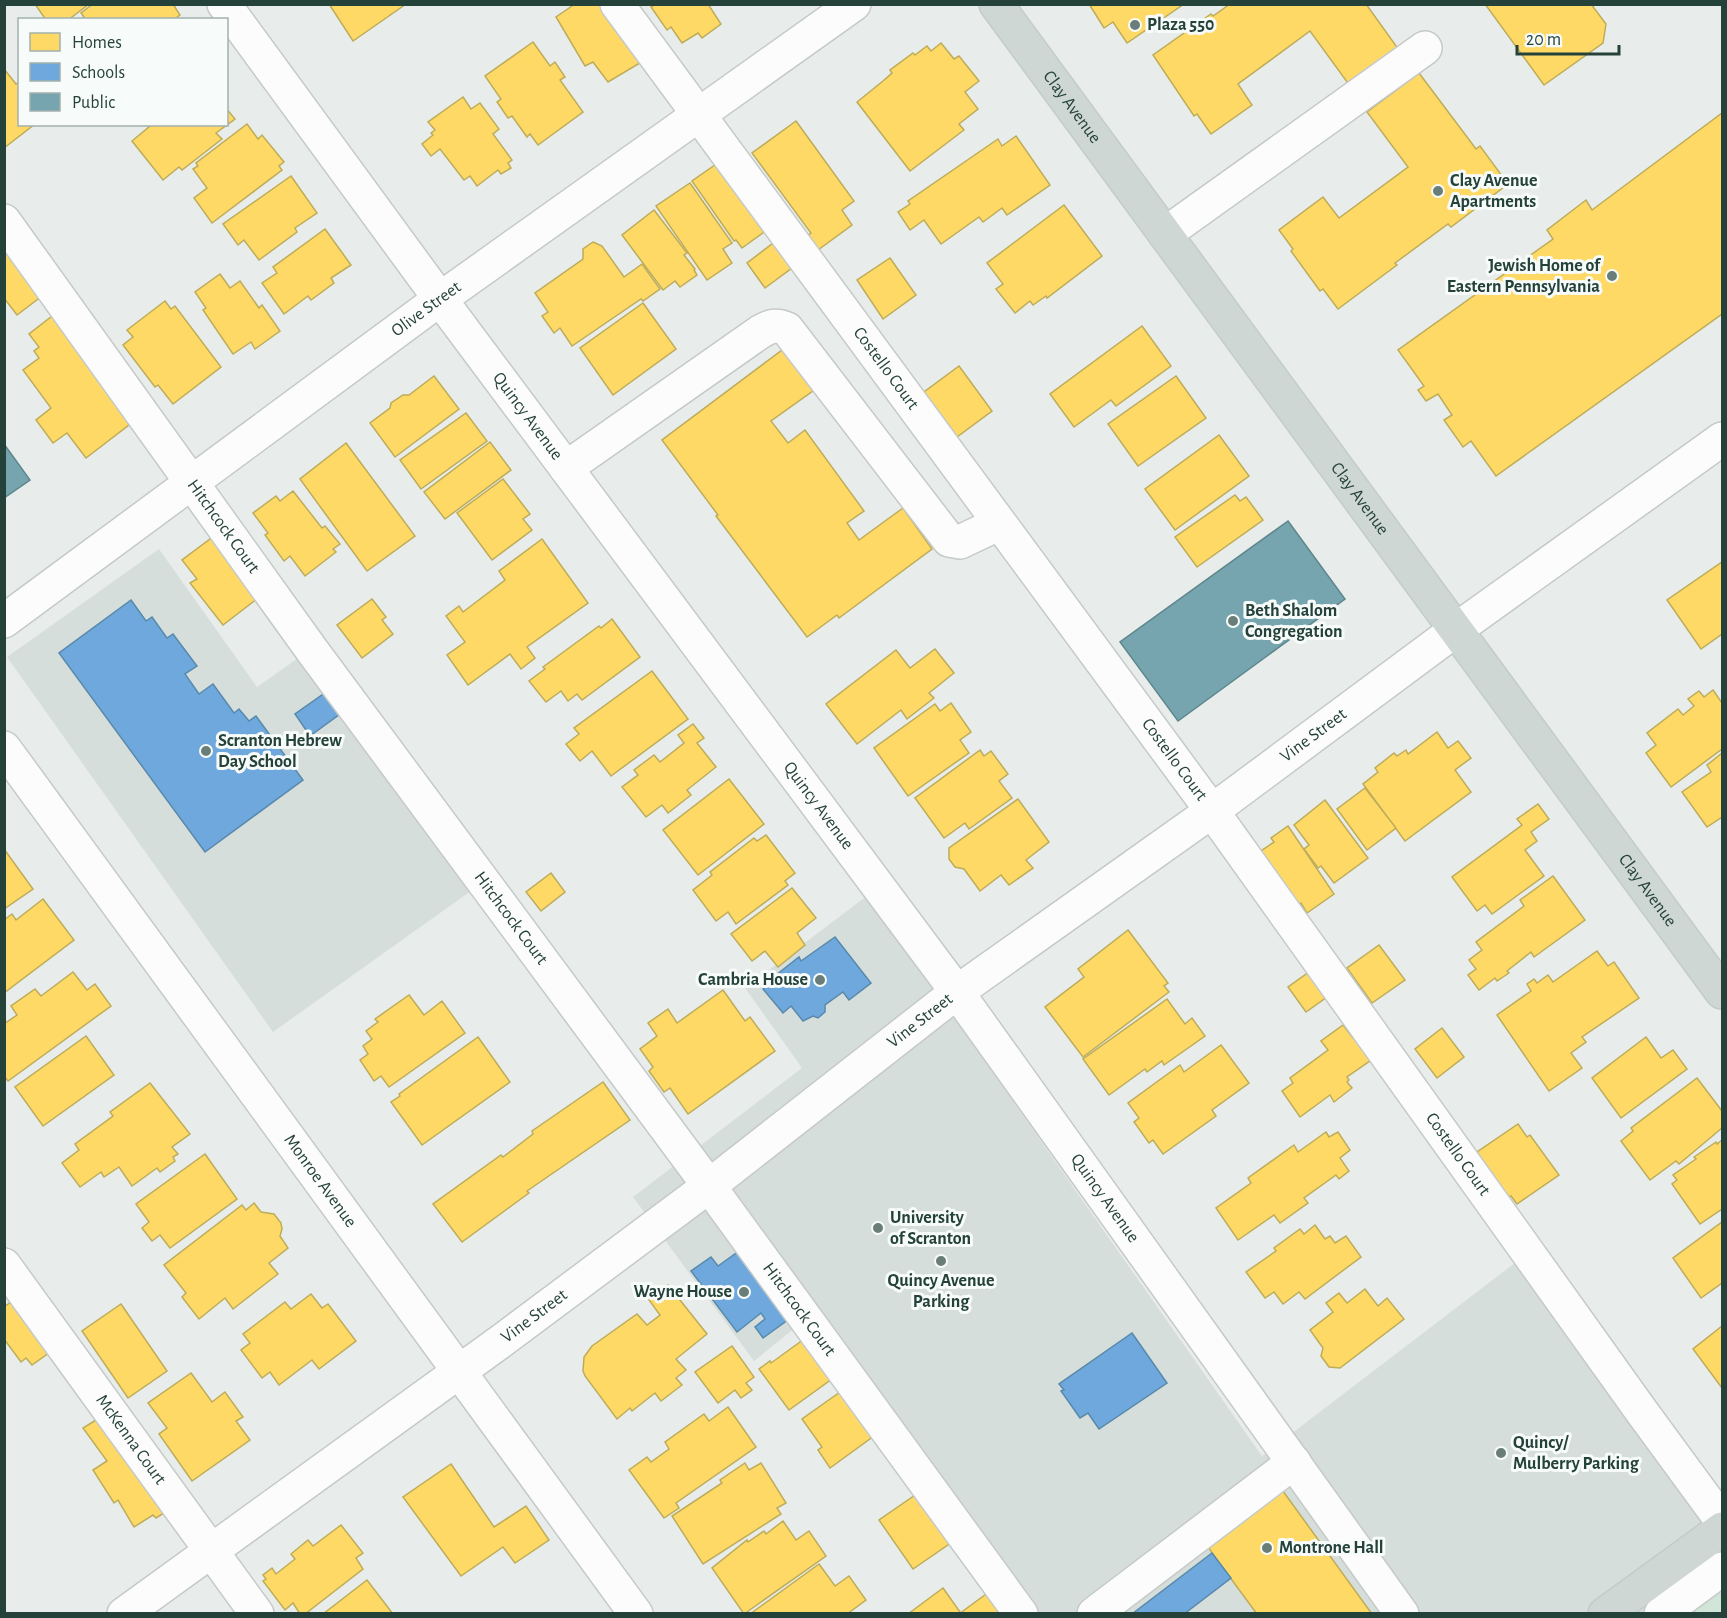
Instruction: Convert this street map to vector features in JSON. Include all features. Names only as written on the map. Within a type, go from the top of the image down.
[{"type":"main road","name":"Clay Avenue","points":[[996,4],[1722,992]]},
{"type":"main road","points":[[1605,1614],[1722,1528]]},
{"type":"street","name":"Quincy Avenue","points":[[224,4],[440,299],[957,992],[1402,1614]]},
{"type":"street","name":"Costello Court","points":[[617,4],[1212,812],[1722,1521]]},
{"type":"street","name":"Olive Street","points":[[4,621],[440,299],[854,4]]},
{"type":"street","points":[[1166,234],[1425,48]]},
{"type":"street","name":"Hitchcock Court","points":[[4,221],[311,649],[709,1186],[1021,1614]]},
{"type":"street","points":[[566,468],[767,327],[780,326],[787,329],[949,540],[960,542],[998,524]]},
{"type":"street","name":"Vine Street","points":[[124,1614],[504,1339],[709,1186],[957,992],[1212,812],[1457,629],[1719,448]]},
{"type":"street","name":"Monroe Avenue","points":[[4,748],[636,1614]]},
{"type":"street","name":"McKenna Court","points":[[4,1265],[257,1614]]},
{"type":"street","points":[[1094,1614],[1294,1462]]},
{"type":"street","points":[[1661,1614],[1722,1569]]},
{"type":"shaded area","points":[[159,549],[257,687],[311,649],[478,886],[273,1032],[7,657]]},
{"type":"shaded area","name":"University of Scranton","points":[[868,895],[1262,1456],[1520,1259],[1722,1538],[1722,1613],[1028,1613],[811,1315],[754,1361],[633,1197],[802,1068],[745,988]]},
{"type":"green space","points":[[1722,1574],[1722,1609],[1716,1613],[1670,1614]]},
{"type":"building: Homes","points":[[35,4],[89,4],[71,18],[45,18]]},
{"type":"building: Homes","points":[[93,4],[173,4],[180,15],[176,18],[83,18],[81,13]]},
{"type":"building: Homes","points":[[329,4],[406,4],[353,41]]},
{"type":"building: Homes","points":[[570,4],[610,4],[645,60],[608,82],[593,62],[585,66],[556,17],[572,6]]},
{"type":"building: Homes","points":[[656,4],[708,4],[721,24],[702,38],[698,33],[682,43],[671,27],[667,30],[651,7]]},
{"type":"building: Homes","name":"Plaza 550","points":[[1089,4],[1184,4],[1127,43],[1113,22],[1104,28]]},
{"type":"building: Homes","points":[[1230,4],[1366,4],[1399,50],[1350,86],[1310,31],[1238,84],[1252,105],[1211,134],[1197,114],[1194,116],[1153,55],[1211,14],[1213,16]]},
{"type":"building: Homes","points":[[1485,4],[1591,4],[1606,24],[1603,43],[1544,85]]},
{"type":"building: Homes","points":[[533,42],[550,66],[555,62],[565,77],[560,80],[583,112],[538,145],[530,134],[527,137],[512,116],[508,118],[497,102],[501,99],[485,76]]},
{"type":"building: Homes","points":[[941,43],[954,59],[959,56],[979,81],[965,92],[978,109],[959,124],[964,130],[910,171],[857,102],[892,73],[890,70],[913,53],[915,55],[927,46],[931,51]]},
{"type":"building: Homes","points":[[4,69],[16,84],[18,83],[18,126],[32,126],[4,148]]},
{"type":"building: Homes","name":"Clay Avenue Apartments","points":[[1419,73],[1476,149],[1480,146],[1508,184],[1451,227],[1448,224],[1338,309],[1323,289],[1320,291],[1279,230],[1323,197],[1339,218],[1408,167],[1367,112]]},
{"type":"building: Homes","points":[[463,97],[471,109],[480,103],[499,129],[493,134],[512,160],[508,163],[511,168],[501,174],[498,170],[477,186],[470,176],[464,180],[440,149],[431,156],[422,144],[433,135],[431,133],[435,130],[428,122]]},
{"type":"building: Homes","points":[[228,110],[235,119],[228,124]]},
{"type":"building: Homes","name":"Jewish Home of Eastern Pennsylvania","points":[[1722,113],[1722,314],[1496,476],[1471,441],[1463,447],[1444,420],[1452,415],[1438,394],[1426,401],[1418,390],[1424,386],[1398,350],[1553,239],[1547,230],[1586,200],[1592,210]]},
{"type":"building: Homes","points":[[796,121],[854,201],[842,210],[852,225],[818,250],[807,236],[811,233],[752,153]]},
{"type":"building: Homes","points":[[247,124],[258,139],[262,135],[284,162],[279,166],[282,170],[212,223],[194,198],[207,188],[193,169],[198,166],[196,163]]},
{"type":"building: Homes","points":[[150,126],[226,126],[216,133],[222,139],[182,170],[179,167],[163,180],[132,141]]},
{"type":"building: Homes","points":[[1016,136],[1050,185],[1007,215],[1002,208],[983,222],[979,217],[941,244],[924,220],[910,230],[898,212],[910,204],[908,201],[998,139],[1002,146]]},
{"type":"building: Homes","points":[[725,158],[767,218],[758,224],[764,232],[742,248],[736,240],[734,241],[692,181]]},
{"type":"building: Homes","points":[[291,176],[317,213],[295,228],[297,232],[259,260],[244,240],[238,245],[223,224]]},
{"type":"building: Homes","points":[[690,183],[732,243],[723,249],[732,263],[707,280],[656,206]]},
{"type":"building: Homes","points":[[1064,205],[1102,256],[1047,298],[1046,296],[1033,305],[1030,301],[1015,313],[996,289],[1003,284],[987,263]]},
{"type":"building: Homes","points":[[654,210],[687,253],[684,255],[695,269],[697,275],[680,287],[675,281],[663,290],[622,235]]},
{"type":"building: Homes","points":[[325,229],[351,265],[331,278],[334,283],[311,300],[308,296],[284,314],[262,283],[277,273],[273,267]]},
{"type":"building: Homes","points":[[4,238],[50,290],[17,315],[4,298]]},
{"type":"building: Homes","points":[[777,240],[796,265],[765,288],[747,263]]},
{"type":"building: Homes","points":[[593,242],[602,246],[624,277],[642,264],[660,289],[643,301],[641,299],[572,346],[560,328],[554,333],[542,316],[548,312],[535,293],[583,259],[583,249]]},
{"type":"building: Homes","points":[[890,258],[916,295],[883,319],[857,280]]},
{"type":"building: Homes","points":[[220,274],[230,288],[240,281],[259,308],[262,305],[280,331],[255,349],[251,342],[233,354],[203,310],[206,308],[195,292]]},
{"type":"building: Homes","points":[[165,301],[171,309],[175,306],[221,367],[173,404],[158,385],[155,387],[123,345],[133,337],[127,330]]},
{"type":"building: Homes","points":[[643,303],[676,349],[613,395],[580,348]]},
{"type":"building: Homes","points":[[56,313],[138,418],[86,458],[67,433],[53,443],[36,420],[51,408],[23,370],[39,358],[34,351],[39,347],[29,334]]},
{"type":"building: Homes","points":[[1142,326],[1171,366],[1116,406],[1111,400],[1074,427],[1050,394]]},
{"type":"building: Homes","points":[[786,347],[817,388],[771,421],[788,443],[805,430],[864,511],[847,523],[859,540],[903,508],[932,549],[839,618],[837,615],[807,637],[662,440]]},
{"type":"building: Homes","points":[[959,366],[992,411],[957,437],[924,392]]},
{"type":"building: Homes","points":[[434,376],[459,409],[395,457],[370,423],[390,408],[391,403],[403,395],[409,395]]},
{"type":"building: Homes","points":[[1176,376],[1206,418],[1138,466],[1108,424]]},
{"type":"building: Homes","points":[[466,413],[487,441],[421,489],[400,460]]},
{"type":"building: Homes","points":[[1219,435],[1249,476],[1175,530],[1145,489]]},
{"type":"building: Homes","points":[[490,442],[511,470],[445,519],[424,492]]},
{"type":"building: Homes","points":[[346,443],[415,536],[367,571],[300,479]]},
{"type":"building: Homes","points":[[503,479],[530,514],[523,519],[532,530],[492,560],[457,513]]},
{"type":"building: Homes","points":[[293,491],[322,528],[325,526],[340,544],[333,549],[336,552],[305,576],[290,556],[284,561],[265,535],[268,533],[253,513],[276,496],[280,501]]},
{"type":"building: Homes","points":[[1235,495],[1240,501],[1246,497],[1263,520],[1197,567],[1175,537]]},
{"type":"building: Homes","points":[[218,533],[262,595],[223,625],[190,583],[197,579],[182,560]]},
{"type":"building: Homes","points":[[542,539],[588,603],[527,647],[535,658],[521,669],[510,654],[468,685],[447,655],[465,642],[446,616],[459,606],[463,612],[505,580],[499,571]]},
{"type":"building: Homes","points":[[1722,562],[1722,634],[1701,649],[1667,600]]},
{"type":"building: Homes","points":[[372,599],[386,617],[382,620],[393,634],[362,658],[337,625]]},
{"type":"building: Homes","points":[[612,619],[640,657],[582,700],[577,694],[568,701],[561,691],[546,702],[529,681],[545,669],[543,667]]},
{"type":"building: Homes","points":[[935,649],[954,673],[929,693],[934,698],[907,719],[901,710],[857,744],[826,704],[896,650],[910,668]]},
{"type":"building: Homes","points":[[652,671],[688,719],[611,776],[592,751],[580,761],[566,744],[579,734],[574,728]]},
{"type":"building: Homes","points":[[1713,690],[1722,703],[1722,749],[1671,787],[1646,753],[1656,745],[1647,733],[1678,709],[1683,715],[1694,706],[1688,699],[1699,691],[1704,697]]},
{"type":"building: Homes","points":[[951,703],[971,732],[960,740],[969,753],[908,796],[874,748],[935,704],[940,711]]},
{"type":"building: Homes","points":[[693,724],[704,738],[697,743],[716,767],[687,790],[691,795],[668,813],[662,805],[646,817],[622,787],[638,775],[634,770],[654,755],[660,762],[684,743],[678,735]]},
{"type":"building: Homes","points":[[1437,732],[1448,748],[1458,741],[1471,758],[1455,770],[1471,792],[1405,841],[1363,784],[1378,772],[1375,768],[1394,753],[1397,756],[1406,750],[1408,754]]},
{"type":"building: Homes","points":[[980,750],[984,756],[991,751],[1008,774],[999,781],[1012,798],[969,829],[965,823],[944,838],[915,798]]},
{"type":"building: Homes","points":[[1722,753],[1722,817],[1707,827],[1682,792],[1711,772],[1707,765]]},
{"type":"building: Homes","points":[[729,779],[764,824],[698,875],[663,830]]},
{"type":"building: Homes","points":[[1365,788],[1396,828],[1367,850],[1337,809]]},
{"type":"building: Homes","points":[[1018,799],[1049,842],[1026,860],[1033,868],[1009,885],[1001,875],[980,891],[964,869],[955,867],[949,859],[949,848]]},
{"type":"building: Homes","points":[[1325,800],[1368,858],[1334,883],[1321,866],[1318,868],[1304,849],[1309,845],[1294,825]]},
{"type":"building: Homes","points":[[1538,804],[1549,819],[1531,832],[1537,841],[1525,850],[1544,876],[1492,914],[1485,905],[1477,911],[1452,877],[1522,825],[1517,819]]},
{"type":"building: Homes","points":[[1288,826],[1334,894],[1307,913],[1301,903],[1295,907],[1258,853],[1274,842],[1271,838]]},
{"type":"building: Homes","points":[[766,835],[795,873],[785,881],[788,885],[736,924],[728,912],[716,921],[693,890],[712,875],[710,872],[754,838],[757,841]]},
{"type":"building: Homes","points":[[4,849],[33,889],[4,909]]},
{"type":"building: Homes","points":[[551,873],[565,892],[541,911],[526,892]]},
{"type":"building: Homes","points":[[1553,876],[1585,920],[1534,957],[1531,952],[1507,971],[1509,973],[1497,981],[1495,978],[1479,990],[1468,975],[1476,969],[1469,960],[1482,950],[1476,942],[1524,906],[1520,900]]},
{"type":"building: Homes","points":[[792,888],[816,918],[797,933],[805,945],[778,967],[765,951],[752,961],[731,934]]},
{"type":"building: Homes","points":[[43,899],[74,940],[4,993],[4,920],[12,914],[16,920]]},
{"type":"building: Homes","points":[[1128,930],[1168,983],[1164,986],[1169,992],[1083,1057],[1045,1007],[1084,977],[1078,969]]},
{"type":"building: Homes","points":[[1379,945],[1405,980],[1372,1003],[1347,968]]},
{"type":"building: Homes","points":[[1597,951],[1608,966],[1614,962],[1639,998],[1582,1037],[1586,1042],[1571,1053],[1582,1068],[1549,1091],[1497,1015],[1531,991],[1527,984],[1534,979],[1537,983],[1548,975],[1553,982]]},
{"type":"building: Homes","points":[[73,972],[87,990],[95,984],[111,1006],[8,1081],[4,1076],[4,1024],[17,1015],[11,1006],[35,989],[41,996]]},
{"type":"building: Homes","points":[[1309,972],[1327,997],[1306,1012],[1288,987]]},
{"type":"building: Homes","points":[[723,990],[745,1021],[750,1017],[775,1051],[688,1114],[670,1088],[664,1092],[649,1071],[653,1067],[640,1049],[657,1036],[648,1023],[668,1009],[677,1023]]},
{"type":"building: Homes","points":[[409,995],[424,1015],[442,1001],[465,1033],[389,1087],[381,1076],[374,1081],[360,1060],[368,1054],[363,1046],[372,1039],[366,1031],[378,1022],[375,1019]]},
{"type":"building: Homes","points":[[1167,999],[1185,1024],[1192,1018],[1205,1036],[1164,1065],[1162,1061],[1147,1072],[1145,1069],[1109,1095],[1083,1059]]},
{"type":"building: Homes","points":[[1343,1025],[1353,1038],[1360,1033],[1377,1056],[1347,1077],[1349,1080],[1347,1082],[1352,1088],[1334,1102],[1330,1095],[1300,1117],[1282,1091],[1293,1083],[1290,1078],[1328,1050],[1321,1041]]},
{"type":"building: Homes","points":[[1442,1028],[1464,1057],[1437,1078],[1415,1049]]},
{"type":"building: Homes","points":[[86,1036],[114,1075],[43,1126],[15,1087]]},
{"type":"building: Homes","points":[[478,1037],[510,1082],[422,1145],[391,1102]]},
{"type":"building: Homes","points":[[1646,1037],[1661,1058],[1673,1050],[1687,1069],[1621,1118],[1592,1078]]},
{"type":"building: Homes","points":[[1221,1045],[1249,1083],[1212,1110],[1216,1116],[1163,1154],[1153,1140],[1149,1143],[1134,1122],[1139,1118],[1128,1103],[1180,1065],[1184,1072]]},
{"type":"building: Homes","points":[[1697,1078],[1722,1111],[1722,1128],[1679,1164],[1676,1161],[1650,1180],[1621,1141],[1633,1131],[1631,1128]]},
{"type":"building: Homes","points":[[603,1082],[630,1120],[527,1191],[529,1193],[462,1242],[433,1204],[501,1155],[503,1157],[533,1134],[532,1131]]},
{"type":"building: Homes","points":[[150,1083],[190,1134],[172,1147],[178,1154],[173,1157],[175,1161],[160,1172],[157,1168],[132,1186],[119,1167],[104,1177],[101,1172],[80,1187],[62,1163],[79,1150],[75,1144],[113,1116],[110,1112]]},
{"type":"building: Homes","points":[[1518,1124],[1527,1137],[1530,1135],[1559,1175],[1517,1204],[1511,1196],[1508,1197],[1477,1152]]},
{"type":"building: Homes","points":[[1326,1132],[1329,1137],[1338,1132],[1350,1150],[1340,1158],[1349,1171],[1339,1179],[1336,1175],[1304,1198],[1308,1203],[1280,1223],[1274,1215],[1238,1240],[1216,1208],[1251,1183],[1248,1178],[1294,1145],[1298,1152]]},
{"type":"building: Homes","points":[[1722,1140],[1722,1209],[1700,1224],[1672,1184],[1677,1180],[1673,1175],[1696,1159],[1694,1157]]},
{"type":"building: Homes","points":[[205,1154],[237,1199],[170,1248],[160,1235],[152,1241],[142,1228],[149,1222],[136,1204]]},
{"type":"building: Homes","points":[[254,1203],[261,1212],[274,1214],[281,1223],[280,1236],[288,1248],[269,1263],[278,1274],[233,1309],[225,1298],[199,1319],[182,1297],[186,1293],[164,1265],[242,1205],[246,1210]]},
{"type":"building: Homes","points":[[1722,1222],[1722,1283],[1701,1298],[1673,1258]]},
{"type":"building: Homes","points":[[1315,1225],[1325,1239],[1330,1236],[1335,1243],[1346,1236],[1361,1257],[1305,1299],[1299,1292],[1283,1304],[1274,1292],[1265,1298],[1246,1272],[1276,1251],[1274,1248],[1300,1229],[1304,1234]]},
{"type":"building: Homes","points":[[668,1285],[707,1334],[676,1359],[686,1370],[676,1378],[682,1385],[661,1401],[655,1393],[632,1411],[630,1408],[617,1419],[585,1376],[584,1357],[592,1346],[637,1314],[647,1325],[660,1315],[649,1300]]},
{"type":"building: Homes","points":[[1365,1289],[1378,1306],[1387,1298],[1404,1319],[1340,1368],[1329,1367],[1321,1356],[1323,1348],[1310,1330],[1333,1312],[1326,1303],[1339,1293],[1347,1303]]},
{"type":"building: Homes","points":[[22,1294],[53,1350],[32,1365],[26,1358],[21,1362],[4,1339],[4,1307]]},
{"type":"building: Homes","points":[[311,1294],[322,1308],[328,1304],[356,1341],[319,1369],[312,1360],[279,1385],[270,1372],[262,1378],[241,1350],[250,1343],[243,1334],[285,1302],[291,1309]]},
{"type":"building: Homes","points":[[121,1304],[167,1371],[128,1398],[82,1331]]},
{"type":"building: Homes","points":[[1722,1326],[1722,1388],[1693,1349]]},
{"type":"building: Homes","points":[[807,1337],[836,1376],[789,1410],[759,1369]]},
{"type":"building: Homes","points":[[732,1346],[754,1377],[746,1383],[752,1390],[741,1398],[735,1390],[718,1403],[695,1372]]},
{"type":"building: Homes","points":[[191,1373],[212,1402],[225,1392],[243,1417],[236,1421],[250,1440],[192,1481],[159,1434],[167,1428],[148,1403]]},
{"type":"building: Homes","points":[[850,1385],[878,1433],[830,1468],[818,1450],[822,1447],[802,1419]]},
{"type":"building: Homes","points":[[728,1407],[756,1447],[676,1503],[679,1508],[664,1518],[629,1470],[647,1457],[651,1462],[669,1449],[665,1442],[704,1414],[709,1421]]},
{"type":"building: Homes","points":[[104,1415],[175,1506],[156,1518],[153,1515],[134,1527],[118,1500],[114,1503],[93,1470],[107,1461],[83,1428]]},
{"type":"building: Homes","points":[[745,1463],[749,1470],[761,1463],[786,1503],[777,1508],[781,1514],[703,1564],[672,1516],[722,1483],[720,1480]]},
{"type":"building: Homes","points":[[451,1464],[494,1527],[526,1506],[549,1540],[515,1563],[503,1547],[461,1576],[403,1497]]},
{"type":"building: Homes","name":"Montrone Hall","points":[[1280,1487],[1372,1614],[1257,1614],[1212,1553],[1206,1542]]},
{"type":"building: Homes","points":[[921,1491],[955,1540],[913,1569],[879,1520]]},
{"type":"building: Homes","points":[[783,1521],[796,1540],[809,1531],[826,1556],[744,1614],[712,1568],[747,1540],[748,1542],[764,1531],[766,1534]]},
{"type":"building: Homes","points":[[341,1525],[363,1553],[356,1558],[363,1569],[305,1614],[300,1614],[293,1603],[285,1610],[263,1581],[266,1579],[263,1575],[272,1568],[276,1574],[295,1559],[291,1554],[308,1540],[313,1546]]},
{"type":"building: Homes","points":[[819,1564],[835,1586],[849,1576],[866,1600],[847,1614],[750,1614]]},
{"type":"building: Homes","points":[[367,1580],[393,1614],[323,1614]]},
{"type":"building: Homes","points":[[943,1588],[960,1612],[957,1614],[908,1614]]},
{"type":"building: Homes","points":[[993,1589],[1011,1614],[959,1614]]},
{"type":"building: Schools","name":"Scranton Hebrew Day School","points":[[131,600],[146,621],[152,617],[167,638],[173,634],[197,666],[185,674],[199,694],[213,684],[234,713],[239,709],[249,721],[256,716],[303,780],[205,852],[59,653]]},
{"type":"building: Schools","points":[[336,685],[351,706],[310,736],[295,714]]},
{"type":"building: Schools","name":"Cambria House","points":[[835,937],[871,983],[849,1000],[843,992],[825,1005],[825,1012],[818,1018],[813,1016],[803,1021],[791,1006],[783,1013],[763,989],[773,981],[771,979],[799,957],[801,961]]},
{"type":"building: Schools","name":"Wayne House","points":[[746,1246],[796,1314],[763,1338],[755,1327],[765,1319],[761,1313],[737,1332],[691,1271],[711,1257],[718,1266]]},
{"type":"building: Schools","points":[[1132,1333],[1167,1383],[1099,1429],[1088,1413],[1080,1418],[1061,1391],[1064,1390],[1059,1384]]},
{"type":"building: Schools","points":[[1212,1553],[1231,1578],[1184,1614],[1132,1614]]},
{"type":"building: Public","points":[[4,444],[30,480],[4,498]]},
{"type":"building: Public","name":"Beth Shalom Congregation","points":[[1288,521],[1345,599],[1178,721],[1120,642]]},
{"type":"place","name":"Plaza 550","points":[[1135,25]]},
{"type":"place","name":"Clay Avenue Apartments","points":[[1438,191]]},
{"type":"place","name":"Jewish Home of Eastern Pennsylvania","points":[[1612,276]]},
{"type":"place","name":"Beth Shalom Congregation","points":[[1233,621]]},
{"type":"place","name":"Scranton Hebrew Day School","points":[[206,751]]},
{"type":"place","name":"Cambria House","points":[[820,980]]},
{"type":"place","name":"University of Scranton","points":[[878,1228]]},
{"type":"place","name":"Quincy Avenue Parking","points":[[941,1261]]},
{"type":"place","name":"Wayne House","points":[[744,1292]]},
{"type":"place","name":"Quincy/ Mulberry Parking","points":[[1501,1453]]},
{"type":"place","name":"Montrone Hall","points":[[1267,1548]]}]
